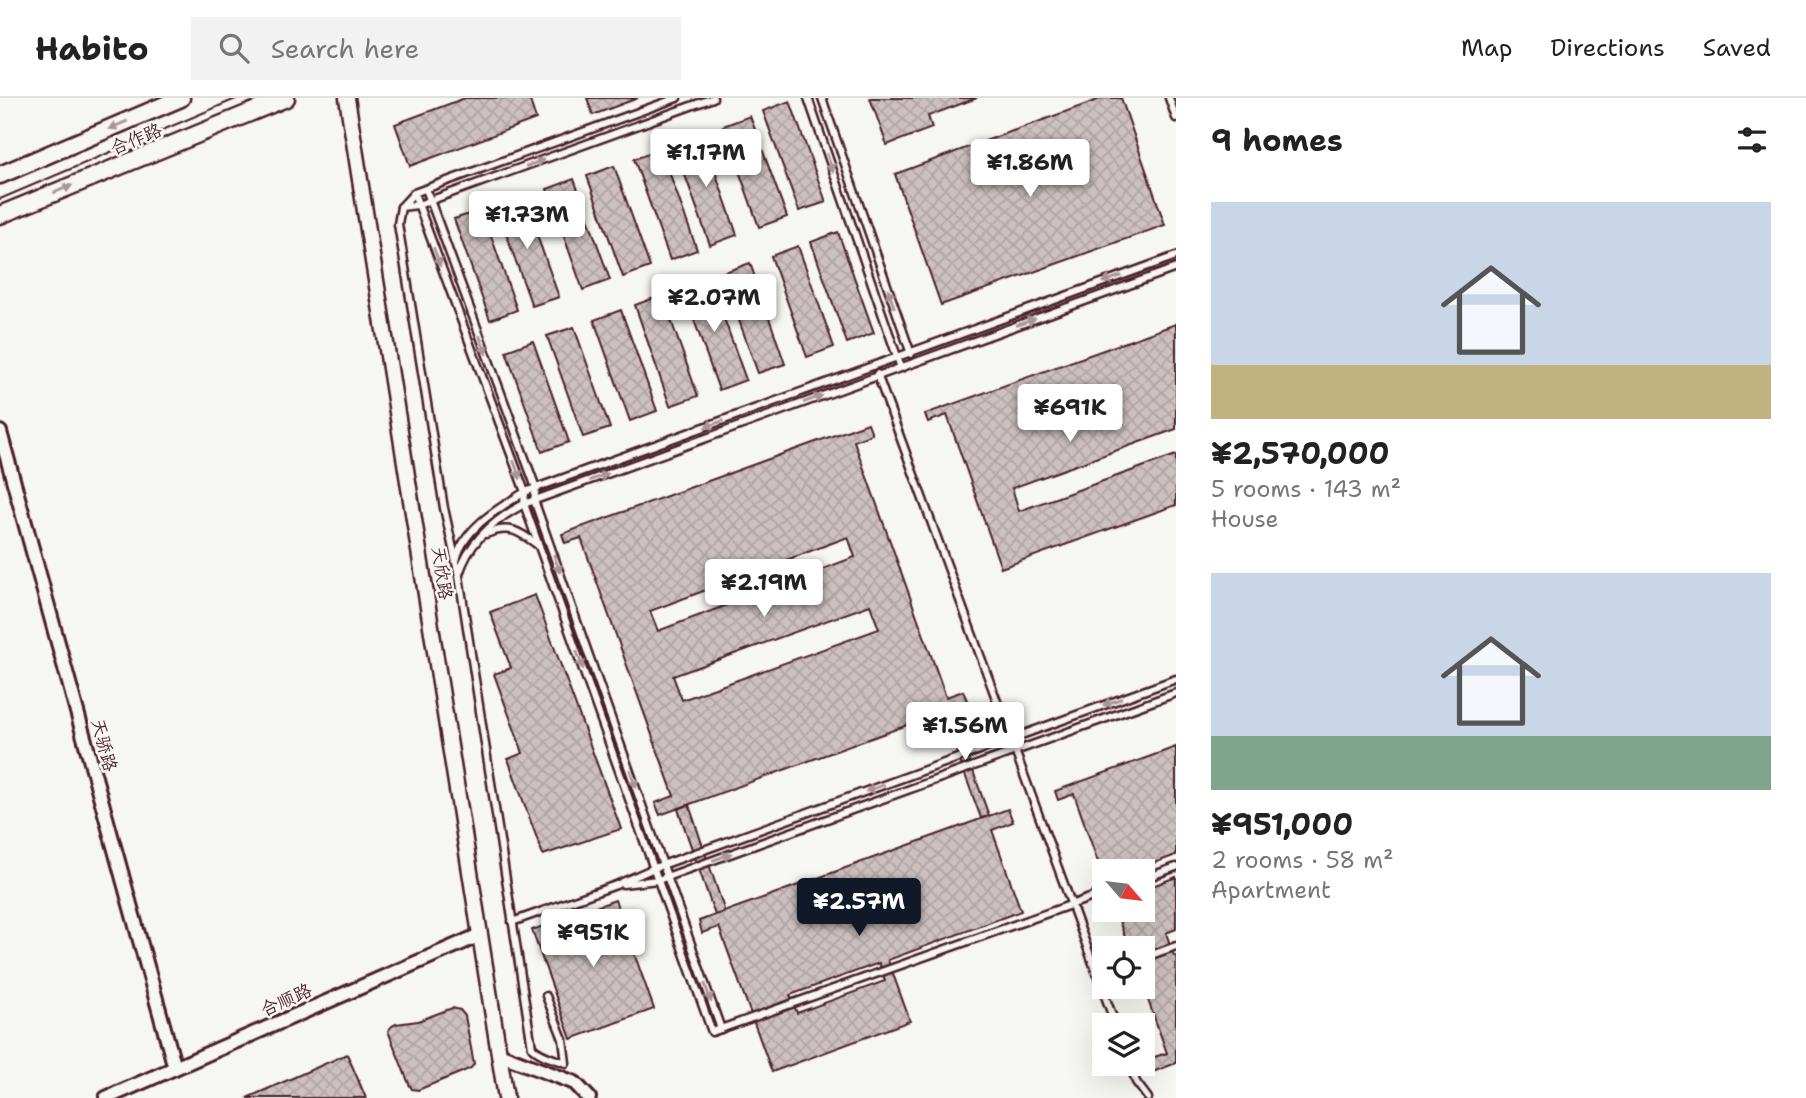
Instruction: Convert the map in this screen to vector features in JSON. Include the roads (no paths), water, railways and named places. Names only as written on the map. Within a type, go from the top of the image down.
[{"type":"main road","name":"合作路","points":[[0,175],[181,98]]},
{"type":"main road","name":"合作路","points":[[0,215],[286,98]]},
{"type":"street","name":"天欣路","points":[[347,98],[506,1098]]},
{"type":"street","name":"天骄路","points":[[0,432],[175,1068]]},
{"type":"street","name":"合顺路","points":[[106,1098],[480,935]]},
{"type":"street","points":[[499,1054],[567,1079],[575,1083],[589,1098]]},
{"type":"lane","points":[[459,576],[444,508],[398,224],[401,207],[414,193],[426,188],[677,98]]},
{"type":"lane","points":[[401,207],[418,205],[713,98]]},
{"type":"lane","points":[[808,98],[901,368]]},
{"type":"lane","points":[[822,98],[913,363]]},
{"type":"lane","points":[[1169,98],[1176,118]]},
{"type":"lane","points":[[426,188],[536,488],[534,500],[721,1029]]},
{"type":"lane","points":[[414,193],[525,492],[524,504],[712,1032],[1092,897]]},
{"type":"lane","points":[[546,996],[563,1039],[566,1063],[535,1051],[532,1047],[456,561],[458,551],[465,540],[494,512],[525,492],[1176,256]]},
{"type":"lane","points":[[459,576],[463,561],[481,536],[512,510],[524,504],[1176,268]]},
{"type":"lane","points":[[874,366],[1092,961]]},
{"type":"lane","points":[[481,536],[506,528],[518,531],[540,547]]},
{"type":"lane","points":[[512,922],[616,885],[663,864],[1176,679]]},
{"type":"lane","points":[[616,885],[667,877],[1176,693]]},
{"type":"lane","points":[[1155,875],[1176,867]]},
{"type":"lane","points":[[1155,954],[1176,946]]},
{"type":"lane","points":[[1134,1076],[1148,1098]]},
{"type":"tram line","points":[[0,199],[238,98]]}]
